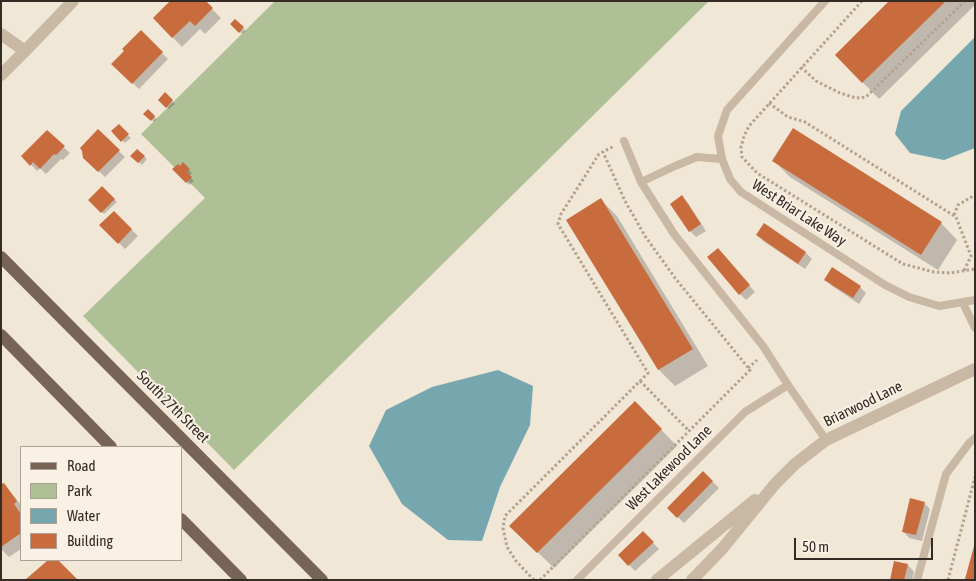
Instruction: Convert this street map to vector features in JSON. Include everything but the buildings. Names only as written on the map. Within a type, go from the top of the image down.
[{"type":"main road","name":"South 27th Street","points":[[1,257],[322,580]]},
{"type":"main road","points":[[1,335],[110,446]]},
{"type":"main road","points":[[182,520],[241,580]]},
{"type":"street","points":[[1,75],[73,1]]},
{"type":"street","points":[[1,34],[25,51]]},
{"type":"street","name":"Briarwood Lane","points":[[692,580],[722,549],[775,484],[795,464],[826,440],[975,369]]},
{"type":"street","name":"Briarwood Lane","points":[[657,580],[775,484]]},
{"type":"lane","name":"West Briar Lake Way","points":[[826,1],[727,110],[718,136],[722,159],[730,179],[741,192],[885,285],[910,297],[939,306],[975,300]]},
{"type":"lane","points":[[624,141],[641,182],[674,234],[763,346],[788,386],[826,440]]},
{"type":"lane","points":[[641,182],[697,158],[722,159]]},
{"type":"lane","points":[[963,303],[975,328]]},
{"type":"lane","name":"West Lakewood Lane","points":[[578,580],[745,412],[788,386]]},
{"type":"lane","points":[[917,580],[946,474],[975,438]]},
{"type":"path","points":[[862,1],[749,126],[741,147],[742,156],[757,173],[903,264],[934,272],[964,272],[975,269]]},
{"type":"path","points":[[801,68],[816,81],[840,93],[856,98],[866,97],[965,1]]},
{"type":"path","points":[[769,103],[788,116],[805,122],[954,215],[971,256],[964,272]]},
{"type":"path","points":[[534,580],[516,561],[508,547],[503,528],[505,516],[648,373],[558,224],[561,214],[599,154],[624,141]]},
{"type":"path","points":[[540,580],[750,370],[686,292],[644,236],[625,201],[603,152]]},
{"type":"path","points":[[954,215],[958,205],[975,194]]},
{"type":"path","points":[[640,381],[689,431]]},
{"type":"path","points":[[948,580],[975,477]]},
{"type":"green space","points":[[275,1],[709,1],[234,470],[83,316],[205,198],[141,134]]},
{"type":"water","points":[[975,37],[975,148],[944,160],[910,153],[895,134],[901,111]]},
{"type":"water","points":[[498,370],[533,386],[530,425],[500,487],[482,541],[448,540],[402,504],[369,446],[386,410],[432,387]]}]
